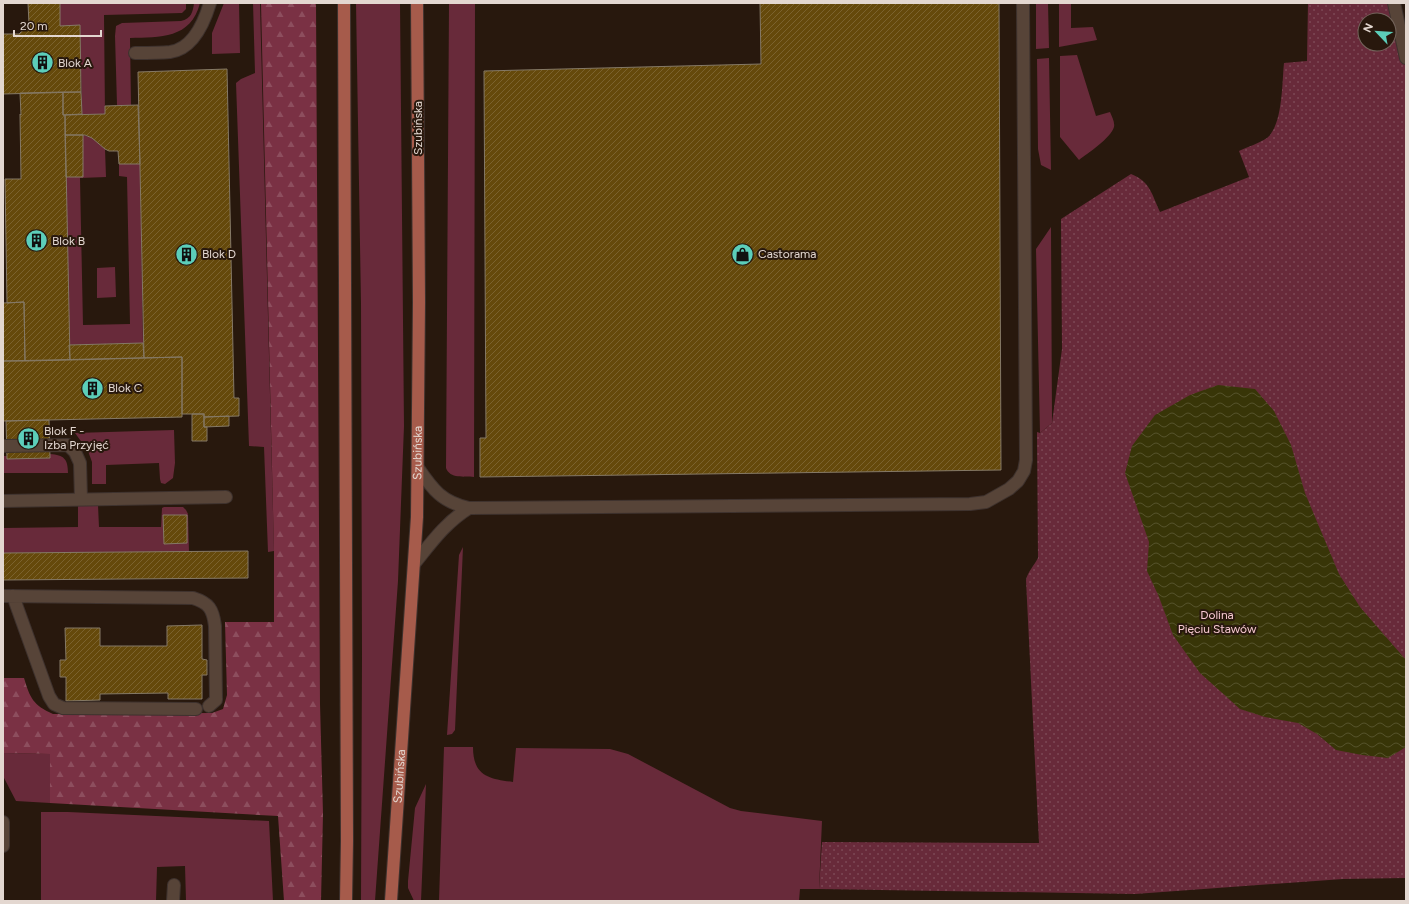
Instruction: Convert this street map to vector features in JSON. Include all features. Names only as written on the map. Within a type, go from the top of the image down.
[{"type":"main road","points":[[344,3],[346,901]]},
{"type":"main road","name":"Szubińska","points":[[391,901],[417,517],[419,286],[417,3]]},
{"type":"street","points":[[135,53],[171,52],[189,43],[196,34],[210,3]]},
{"type":"street","points":[[418,468],[430,485],[442,498],[457,506],[469,508],[970,504],[986,502],[999,496],[1018,481],[1024,471],[1026,449],[1023,3]]},
{"type":"street","points":[[1394,3],[1406,58]]},
{"type":"street","points":[[3,446],[68,445],[75,452],[80,463],[81,499]]},
{"type":"street","points":[[3,501],[226,496]]},
{"type":"street","points":[[414,564],[448,524],[456,516],[469,508]]},
{"type":"street","points":[[196,709],[63,708],[54,704],[48,696],[8,596],[193,598],[204,601],[210,608],[214,617],[215,626],[216,700],[209,706]]},
{"type":"street","points":[[3,822],[3,846]]},
{"type":"street","points":[[173,901],[174,885]]},
{"type":"street","points":[[392,888],[399,901]]},
{"type":"green space","points":[[60,3],[186,3],[186,9],[182,13],[104,15],[105,114],[82,114],[80,26],[60,26]]},
{"type":"green space","points":[[194,3],[200,3],[196,15],[182,30],[163,36],[130,38],[131,105],[117,105],[116,26],[122,23],[181,21],[187,19],[191,15]]},
{"type":"green space","points":[[224,3],[239,3],[240,53],[212,54],[212,33]]},
{"type":"green space","points":[[253,3],[260,3],[274,551],[268,552],[264,447],[249,446],[236,83],[241,79],[255,73]]},
{"type":"green space","points":[[261,3],[316,3],[320,704],[323,814],[321,901],[284,901],[278,816],[50,803],[50,754],[4,753],[3,678],[24,678],[28,691],[33,700],[46,711],[53,714],[212,713],[223,709],[227,695],[225,622],[274,622],[274,551]]},
{"type":"green space","points":[[356,3],[400,3],[404,426],[398,581],[375,901],[361,901],[361,304]]},
{"type":"green space","points":[[449,3],[475,3],[474,477],[454,475],[448,472],[446,468]]},
{"type":"green space","points":[[1036,3],[1048,3],[1049,48],[1036,49]]},
{"type":"green space","points":[[1059,3],[1071,3],[1071,28],[1093,27],[1097,40],[1059,47]]},
{"type":"green space","name":"Dolina Pięciu Stawów","points":[[1308,3],[1394,3],[1396,12],[1357,12],[1357,52],[1397,52],[1397,17],[1406,58],[1406,878],[1343,879],[1135,894],[819,889],[822,842],[1039,843],[1026,580],[1038,558],[1037,432],[1040,433],[1052,423],[1062,349],[1061,219],[1131,174],[1142,180],[1150,189],[1160,212],[1249,177],[1239,151],[1264,140],[1272,132],[1279,114],[1281,103],[1284,63],[1307,61]]},
{"type":"green space","points":[[1077,55],[1096,116],[1110,112],[1114,125],[1109,136],[1079,160],[1060,137],[1060,56]]},
{"type":"green space","points":[[1049,58],[1051,170],[1041,165],[1038,149],[1037,59]]},
{"type":"green space","points":[[83,135],[92,138],[105,149],[106,177],[80,178],[83,325],[130,324],[127,177],[119,176],[119,164],[140,164],[143,343],[69,345],[66,177],[83,177]]},
{"type":"green space","points":[[1051,227],[1052,423],[1040,433],[1036,249]]},
{"type":"green space","points":[[115,267],[116,297],[97,298],[97,268]]},
{"type":"green space","points":[[174,430],[175,463],[173,478],[165,484],[161,483],[159,463],[106,465],[106,484],[92,484],[92,462],[88,451],[75,433]]},
{"type":"green space","points":[[50,454],[59,455],[66,461],[68,473],[3,473],[3,456],[7,456],[7,459],[50,458]]},
{"type":"green space","points":[[78,505],[98,505],[99,527],[161,527],[162,508],[183,507],[188,514],[189,552],[3,553],[3,528],[78,527]]},
{"type":"green space","points":[[463,547],[455,730],[452,734],[447,735],[459,555]]},
{"type":"green space","points":[[3,736],[4,753],[50,754],[50,803],[16,801],[3,776]]},
{"type":"green space","points":[[444,747],[473,747],[474,757],[479,770],[490,777],[513,782],[516,748],[610,749],[628,754],[730,808],[741,811],[822,821],[819,889],[800,889],[799,901],[439,901]]},
{"type":"green space","points":[[426,784],[421,901],[414,901],[408,888],[408,881],[415,808]]},
{"type":"green space","points":[[41,812],[269,821],[273,901],[186,901],[185,866],[157,867],[156,901],[41,901]]},
{"type":"water","points":[[1218,385],[1255,389],[1274,411],[1291,445],[1305,493],[1339,574],[1360,607],[1406,660],[1406,747],[1388,758],[1336,750],[1317,734],[1298,723],[1265,717],[1240,709],[1200,673],[1173,635],[1159,597],[1147,571],[1149,542],[1125,473],[1132,446],[1155,415],[1190,395]]},
{"type":"building","name":"Blok A","points":[[28,3],[60,3],[60,26],[80,25],[81,92],[3,94],[3,34],[19,34],[29,24]]},
{"type":"building","name":"Castorama","points":[[760,3],[999,3],[1001,470],[480,477],[480,438],[486,438],[484,71],[761,64]]},
{"type":"building","name":"Blok D","points":[[227,69],[234,398],[239,398],[239,416],[204,417],[204,414],[182,414],[182,357],[144,358],[138,72]]},
{"type":"building","name":"Blok B","points":[[63,92],[63,115],[65,115],[70,360],[25,361],[24,302],[7,303],[5,179],[21,179],[20,93]]},
{"type":"building","points":[[63,92],[81,92],[82,114],[63,115]]},
{"type":"building","points":[[138,105],[140,164],[119,164],[118,151],[109,151],[92,138],[85,135],[65,135],[65,115],[105,114],[105,106]]},
{"type":"building","points":[[65,135],[83,135],[83,177],[66,177]]},
{"type":"building","points":[[24,302],[25,361],[3,361],[3,303]]},
{"type":"building","points":[[143,343],[144,358],[70,360],[69,345]]},
{"type":"building","name":"Blok C","points":[[182,357],[182,417],[3,421],[3,361]]},
{"type":"building","points":[[192,414],[204,414],[204,427],[207,427],[207,441],[192,441]]},
{"type":"building","points":[[229,416],[229,426],[204,427],[204,417]]},
{"type":"building","name":"Blok F - Izba Przyjęć","points":[[49,420],[50,458],[7,459],[6,421]]},
{"type":"building","points":[[163,515],[187,515],[187,543],[164,544]]},
{"type":"building","points":[[248,551],[248,578],[3,580],[3,553]]},
{"type":"building","points":[[202,625],[202,659],[207,660],[207,675],[202,675],[202,699],[168,699],[168,693],[100,694],[100,700],[66,701],[66,677],[60,677],[60,660],[66,660],[65,628],[100,628],[100,646],[167,646],[167,626]]},
{"type":"place","name":"Blok A","points":[[42,63]]},
{"type":"place","name":"Blok B","points":[[37,241]]},
{"type":"place","name":"Blok D","points":[[186,254]]},
{"type":"place","name":"Castorama","points":[[743,254]]},
{"type":"place","name":"Blok C","points":[[92,388]]},
{"type":"place","name":"Blok F - Izba Przyjęć","points":[[28,438]]}]
